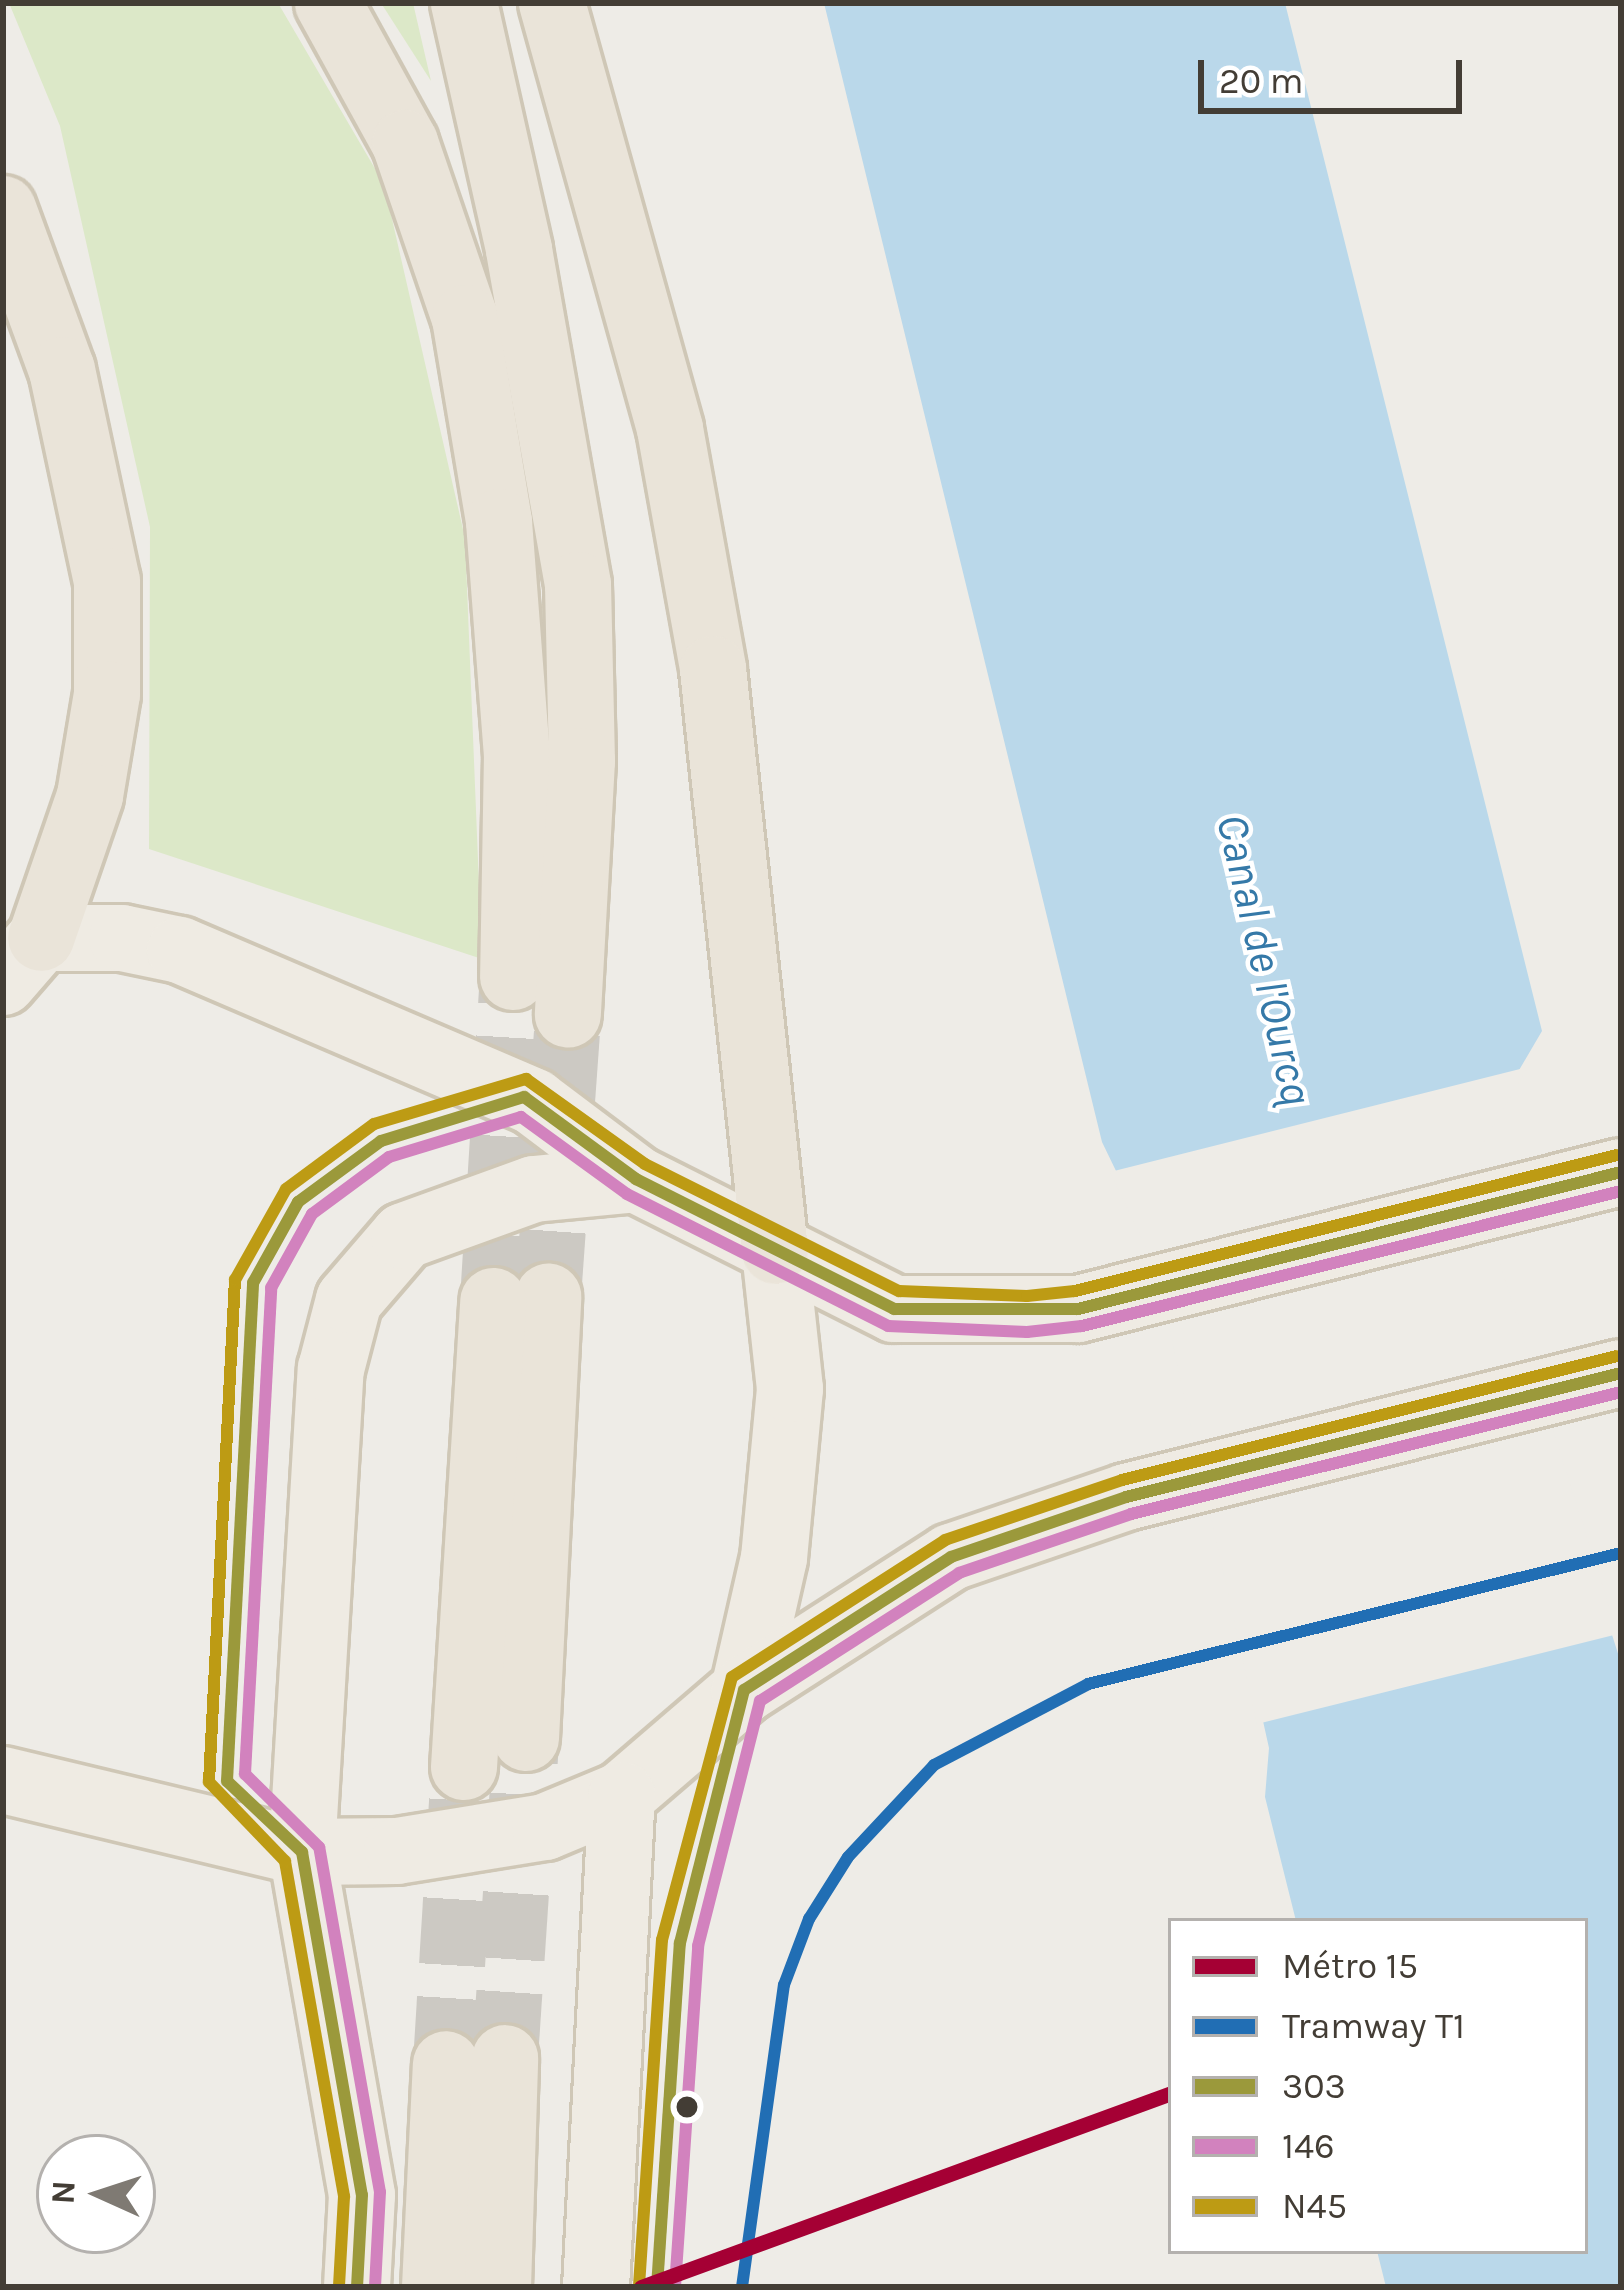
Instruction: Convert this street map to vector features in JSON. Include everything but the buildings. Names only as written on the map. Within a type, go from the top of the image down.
[{"type":"highway","points":[[328,3],[405,143],[465,318],[499,522],[518,754],[513,977]]},
{"type":"highway","points":[[464,3],[519,250],[578,585],[582,761],[568,1015]]},
{"type":"highway","points":[[552,3],[670,429],[694,560],[713,669],[776,1251]]},
{"type":"highway","points":[[3,209],[62,370],[107,581],[107,694],[90,796],[22,960]]},
{"type":"highway","points":[[464,1767],[520,1299],[526,1738]]},
{"type":"highway","points":[[435,2287],[475,2061],[498,2287]]},
{"type":"main road","points":[[22,960],[122,938],[180,950],[535,1102],[636,1179],[895,1309],[1078,1309],[1621,1172]]},
{"type":"main road","points":[[357,2287],[362,2195],[302,1852],[331,1369],[349,1300],[404,1236],[534,1189],[636,1179]]},
{"type":"main road","points":[[743,1690],[774,1558],[790,1389],[776,1251]]},
{"type":"main road","points":[[13,1788],[302,1852],[397,1851],[545,1827],[622,1795],[743,1690],[951,1557],[1126,1496],[1621,1373]]},
{"type":"main road","points":[[596,2287],[622,1795]]},
{"type":"green space","points":[[9,3],[278,3],[384,184],[465,538],[482,959],[149,849],[150,527],[60,126]]},
{"type":"green space","points":[[381,3],[413,3],[431,81]]},
{"type":"water","name":"Canal de l'Ourcq","points":[[824,3],[1285,3],[1542,1031],[1463,1166],[1621,1663],[1621,2287],[1386,2287],[1378,2254],[1588,2254],[1588,1918],[1295,1918],[1265,1797],[1269,1748],[1162,1266],[1102,1142]]},
{"type":"pier","points":[[1528,1067],[1469,1167],[1618,1634],[1257,1724],[1156,1268],[1110,1172]]},
{"type":"tunnel","points":[[493,1301],[513,977]]},
{"type":"tunnel","points":[[548,1297],[568,1015]]},
{"type":"tunnel","points":[[505,2058],[526,1738]]},
{"type":"tunnel","points":[[446,2064],[464,1767]]},
{"type":"metro line","name":"15","points":[[641,2287],[1168,2094]]},
{"type":"tram line","name":"T1","points":[[742,2287],[784,1985],[809,1919],[848,1857],[934,1765],[1088,1684],[1621,1553]]},
{"type":"transit line","name":"N45","points":[[339,2286],[344,2196],[285,1861],[209,1782],[235,1280],[286,1189],[374,1124],[526,1079],[645,1164],[899,1291],[1027,1296],[1075,1291],[1617,1155]]},
{"type":"transit line","name":"303","points":[[524,1097],[636,1179],[894,1309],[1078,1309],[1621,1172]]},
{"type":"transit line","name":"303","points":[[302,1852],[227,1781],[253,1283],[298,1202],[381,1141],[524,1097]]},
{"type":"transit line","name":"146","points":[[375,2287],[380,2192],[319,1847],[245,1774],[271,1288],[312,1214],[389,1157],[521,1117],[627,1194],[888,1326],[1027,1332],[1082,1326],[1621,1191]]},
{"type":"transit line","name":"N45","points":[[639,2286],[662,1940],[732,1677],[945,1540],[1122,1480],[1617,1356]]},
{"type":"transit line","name":"303","points":[[657,2287],[680,1943],[744,1690],[951,1557],[1126,1497],[1621,1373]]},
{"type":"transit line","name":"146","points":[[675,2287],[698,1946],[760,1701],[959,1573],[1131,1514],[1621,1392]]},
{"type":"transit line","name":"303","points":[[302,1852],[362,2195],[357,2287]]}]
